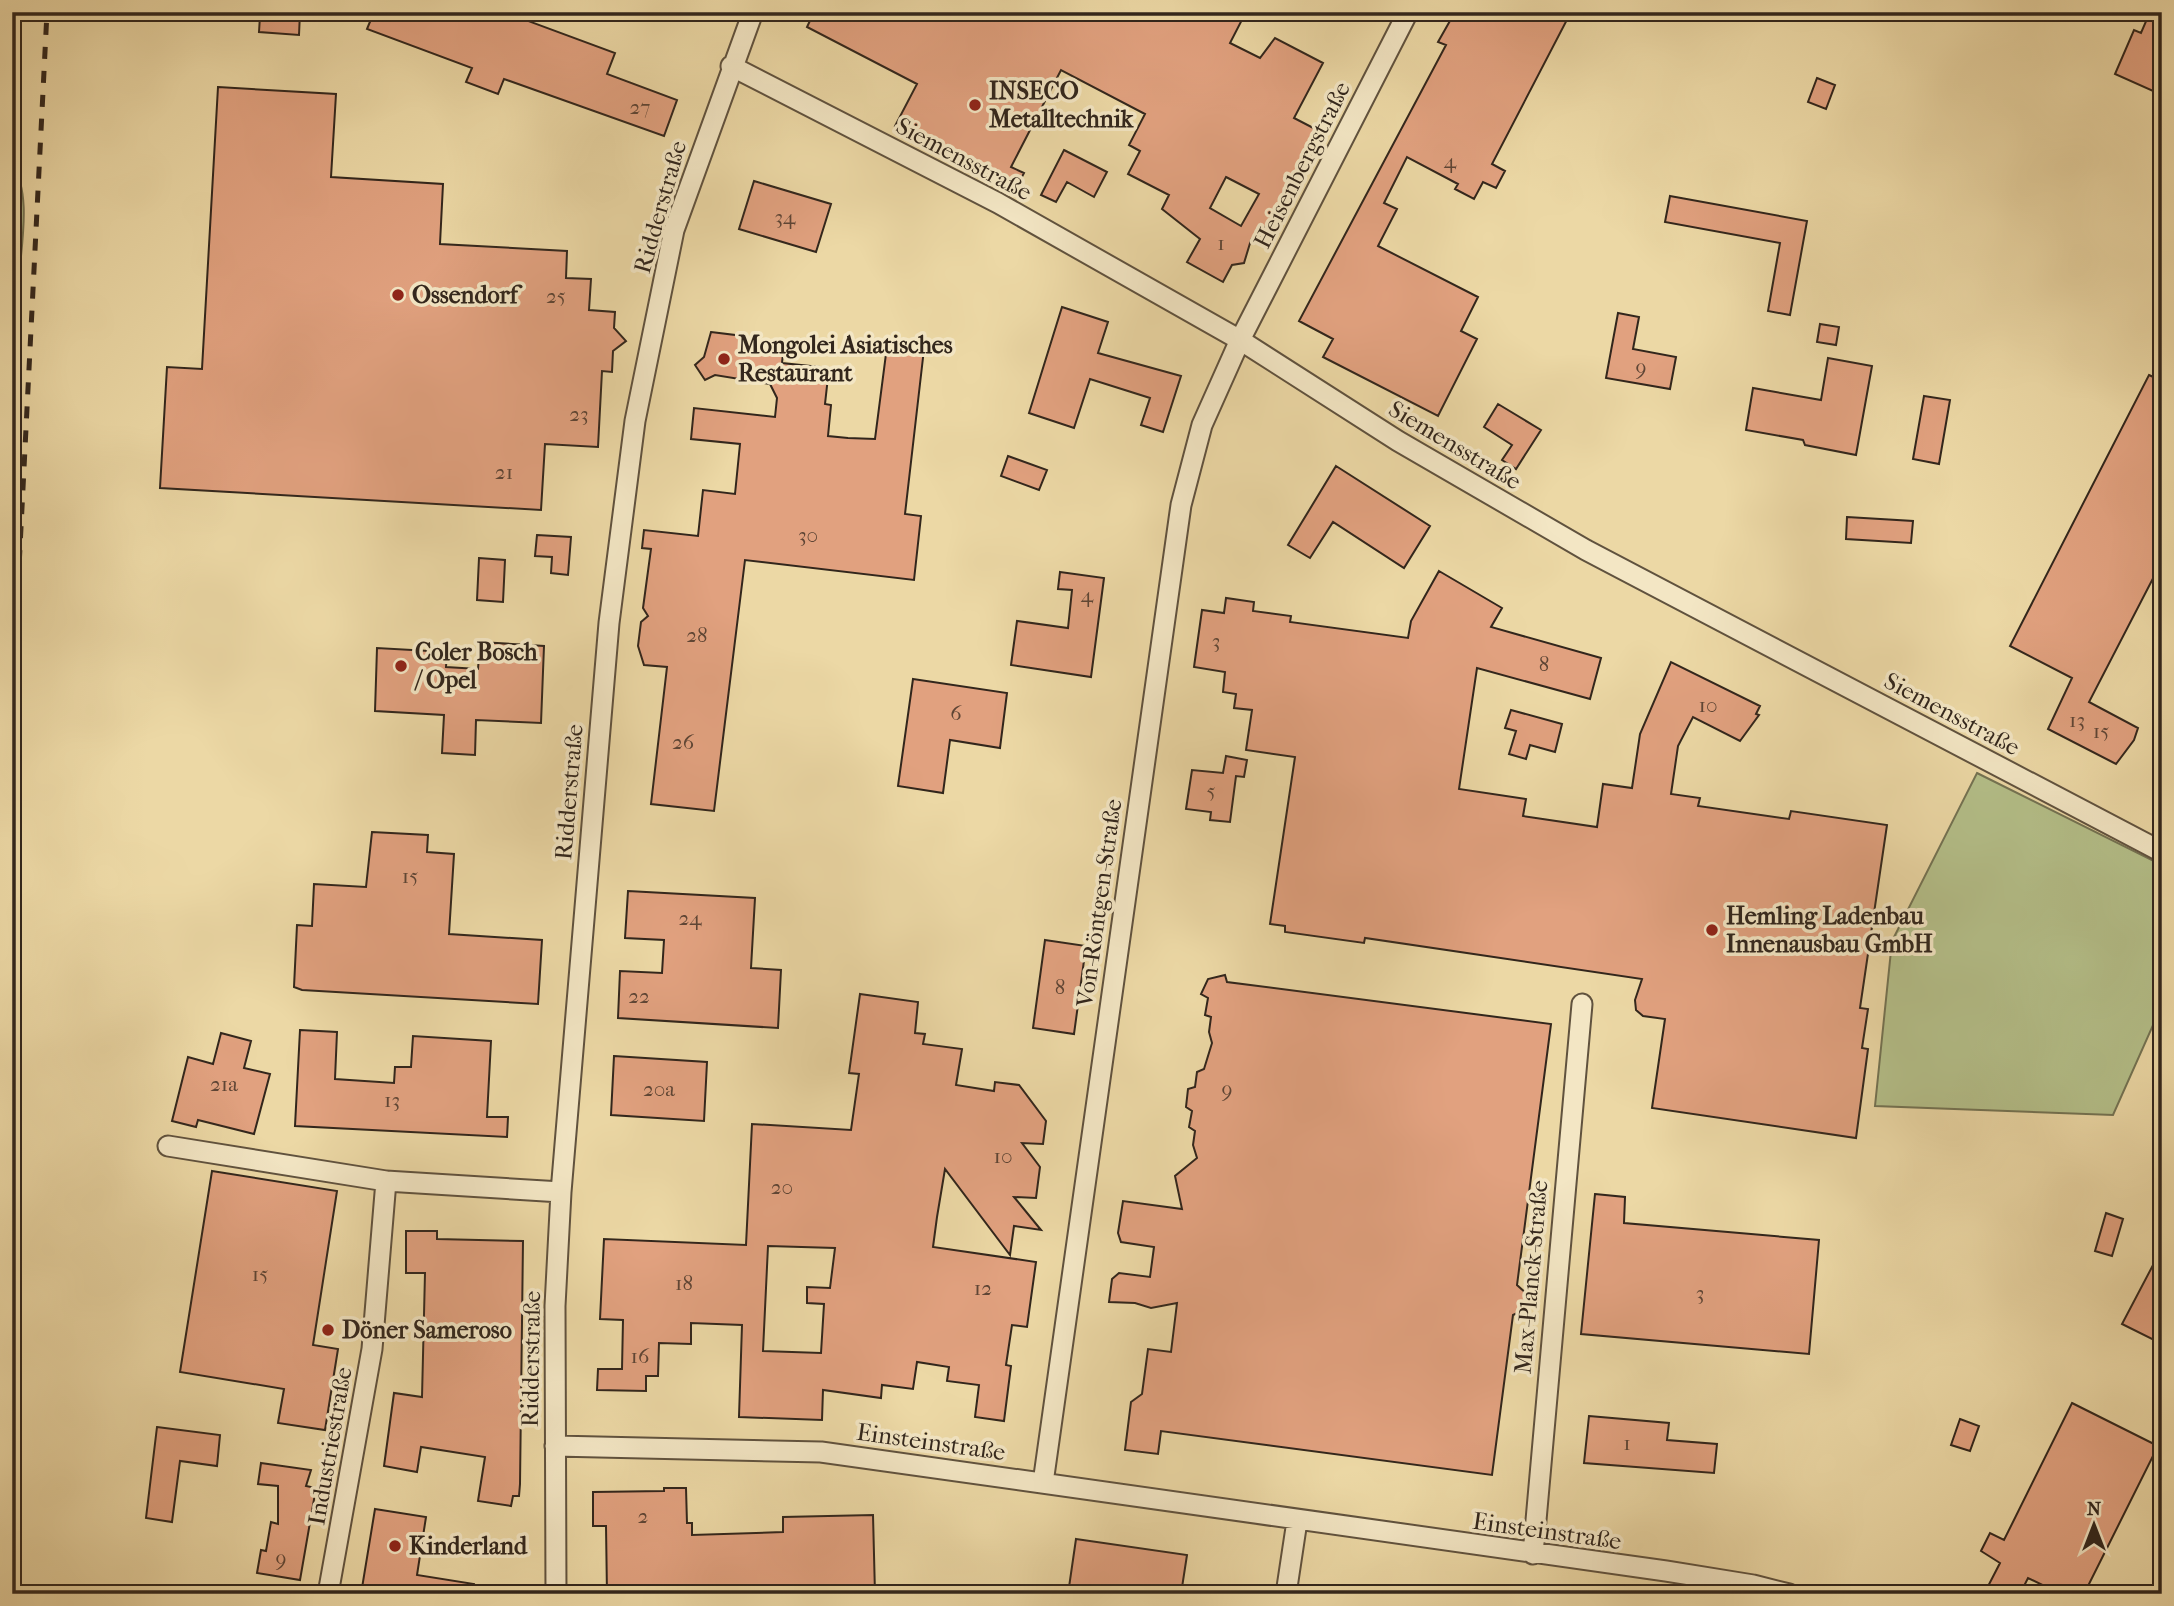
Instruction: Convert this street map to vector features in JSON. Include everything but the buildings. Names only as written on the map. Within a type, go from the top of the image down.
[{"type":"street","name":"Ridderstraße","points":[[556,1594],[555,1306],[561,1192],[608,634],[635,421],[674,230],[731,66],[753,12]]},
{"type":"street","name":"Heisenbergstraße","points":[[1240,340],[1408,12]]},
{"type":"street","name":"Siemensstraße","points":[[731,66],[998,203],[1240,340],[1398,441],[1586,550],[2162,852]]},
{"type":"street","name":"Von-Röntgen-Straße","points":[[1043,1483],[1181,505],[1202,425],[1240,340]]},
{"type":"street","name":"Max-Planck-Straße","points":[[1532,1554],[1582,1004]]},
{"type":"street","points":[[168,1146],[386,1181],[561,1192]]},
{"type":"street","name":"Industriestraße","points":[[328,1594],[372,1349],[386,1181]]},
{"type":"street","name":"Einsteinstraße","points":[[555,1446],[821,1452],[1666,1571],[1753,1585],[1789,1594]]},
{"type":"street","points":[[1286,1594],[1297,1521]]},
{"type":"green space","points":[[12,164],[18,176],[24,204],[19,279],[12,278]]},
{"type":"green space","points":[[1977,773],[2162,865],[2162,1005],[2113,1115],[1875,1106],[1892,941]]},
{"type":"railway","points":[[12,706],[47,12]]},
{"type":"place","name":"INSECO Metalltechnik","points":[[975,105]]},
{"type":"place","name":"Ossendorf","points":[[398,295]]},
{"type":"place","name":"Mongolei Asiatisches Restaurant","points":[[724,359]]},
{"type":"place","name":"Coler Bosch / Opel","points":[[401,666]]},
{"type":"place","name":"Hemling Ladenbau Innenausbau GmbH","points":[[1712,930]]},
{"type":"place","name":"Döner Sameroso","points":[[328,1330]]},
{"type":"place","name":"Kinderland","points":[[395,1546]]}]
